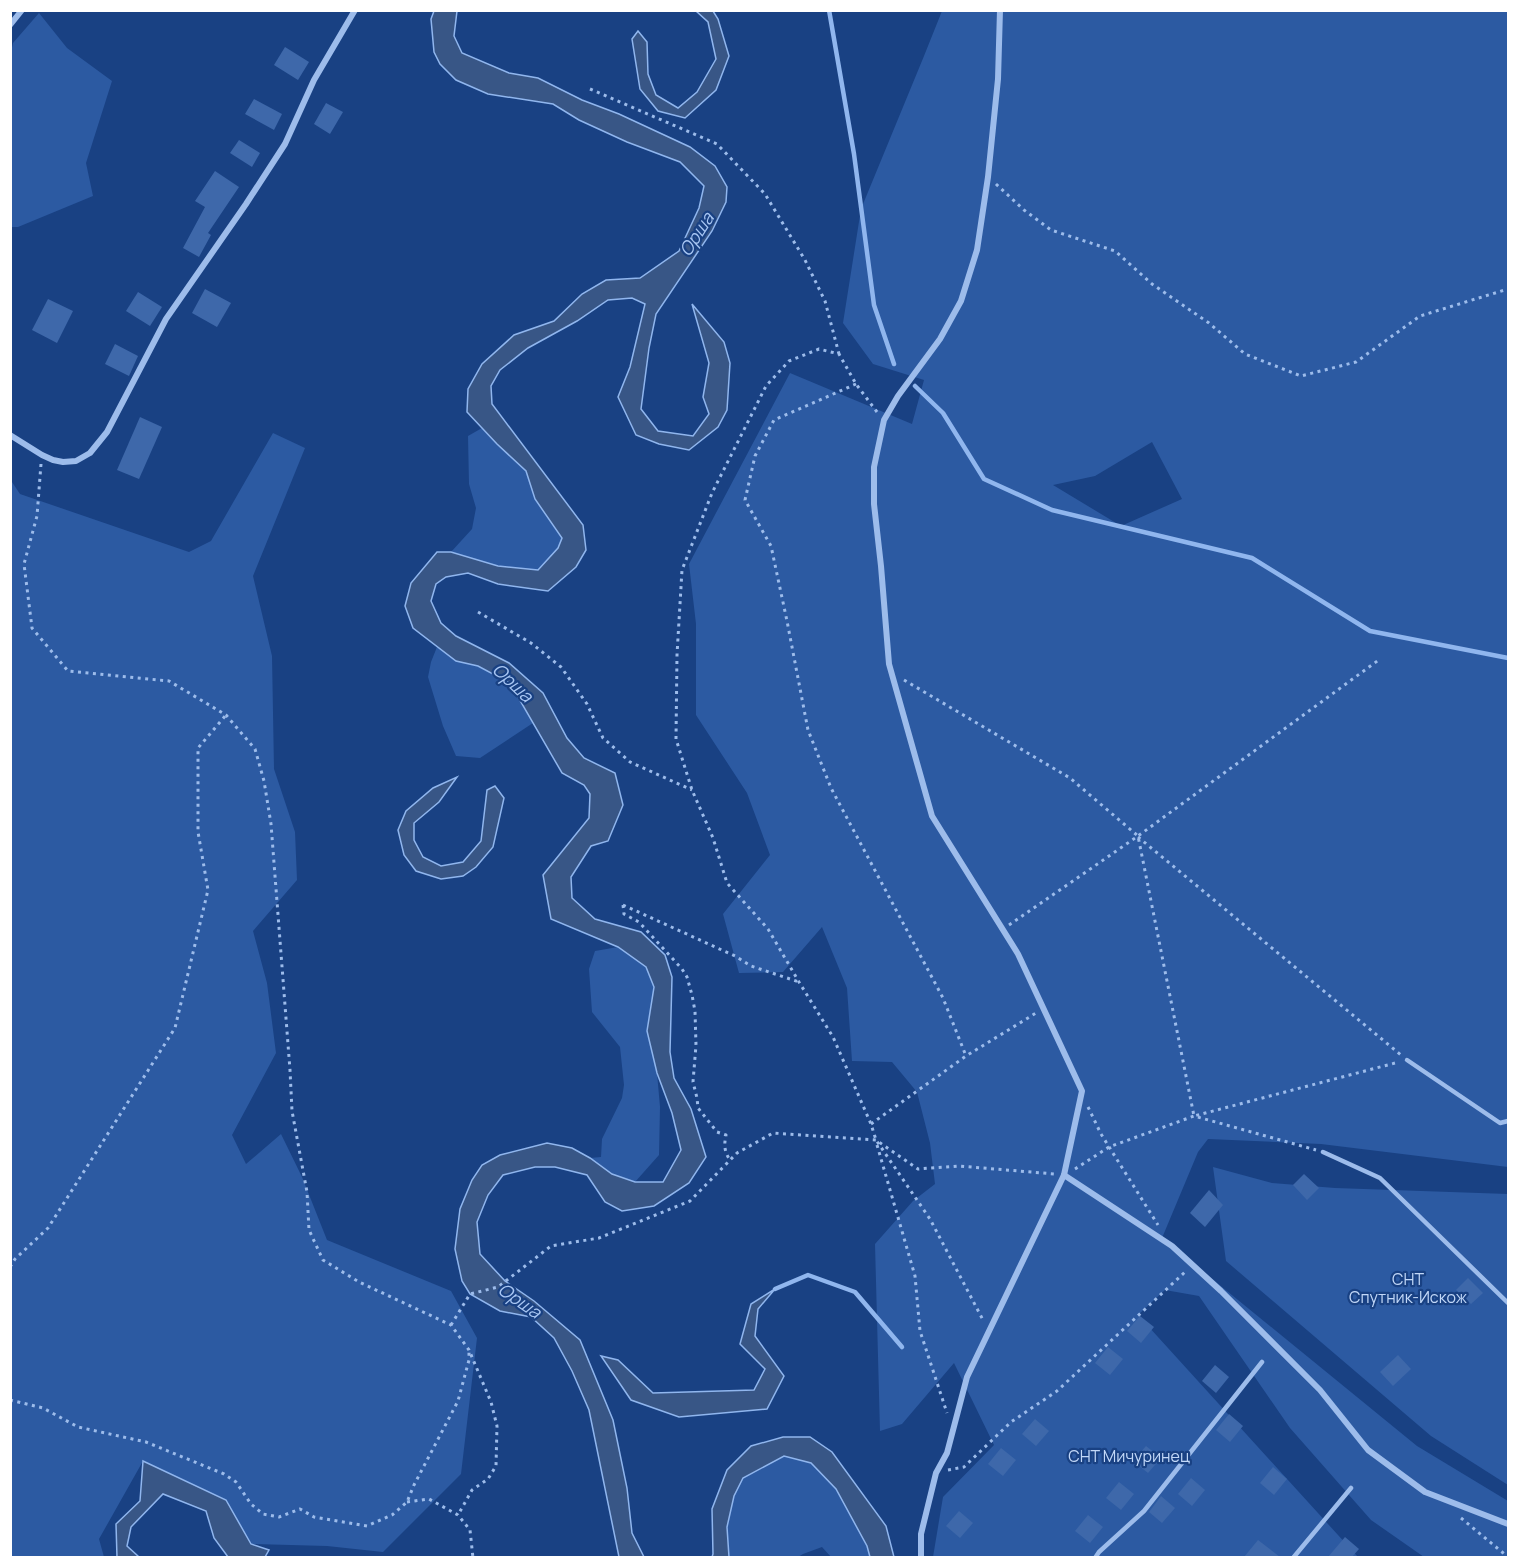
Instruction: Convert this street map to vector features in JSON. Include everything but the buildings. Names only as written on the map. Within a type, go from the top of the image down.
[{"type":"street","points":[[10,25],[22,10]]},
{"type":"street","points":[[10,435],[53,460],[76,461],[90,453],[107,432],[166,319],[285,144],[314,80],[355,10]]},
{"type":"street","points":[[921,1557],[921,1534],[936,1473],[947,1453],[966,1377],[1065,1175],[1082,1091],[1018,954],[932,816],[889,664],[874,504],[874,467],[884,420],[898,396],[940,339],[961,301],[977,250],[988,177],[998,79],[1000,10]]},
{"type":"street","points":[[1065,1175],[1172,1246],[1193,1265],[1320,1390],[1368,1450],[1425,1492],[1509,1524]]},
{"type":"lane","points":[[1407,1060],[1509,1128]]},
{"type":"lane","points":[[1500,1123],[1509,1121]]},
{"type":"lane","points":[[1323,1152],[1380,1178],[1509,1303]]},
{"type":"lane","points":[[1095,1557],[1144,1511],[1262,1362]]},
{"type":"lane","points":[[1293,1557],[1352,1488]]},
{"type":"path","points":[[590,89],[717,144],[765,194],[805,260],[825,301],[839,354],[856,384],[884,420]]},
{"type":"path","points":[[988,177],[1024,210],[1051,230],[1115,251],[1152,284],[1209,323],[1245,354],[1301,376],[1356,362],[1420,316],[1509,289]]},
{"type":"path","points":[[839,354],[819,349],[789,361],[766,386],[712,493],[682,570],[677,654],[676,739],[692,790],[712,838],[727,883],[768,929],[833,1036],[871,1124],[915,1276],[920,1331],[944,1407],[954,1429]]},
{"type":"path","points":[[856,384],[774,420],[755,456],[745,500],[771,546],[808,730],[831,788],[943,998],[966,1056]]},
{"type":"path","points":[[42,454],[36,516],[24,564],[32,628],[69,671],[169,681],[226,715],[255,749],[264,781],[269,813],[292,1111],[308,1192],[309,1230],[323,1260],[359,1282],[451,1325],[469,1350],[491,1402],[497,1426],[496,1466],[488,1479],[472,1490],[458,1515]]},
{"type":"path","points":[[478,612],[531,643],[561,667],[587,704],[603,738],[630,762],[692,790]]},
{"type":"path","points":[[1003,930],[1138,836],[1380,659]]},
{"type":"path","points":[[891,673],[1070,778],[1407,1060]]},
{"type":"path","points":[[10,1267],[15,1259],[48,1228],[175,1028],[208,890],[198,832],[198,748],[226,715]]},
{"type":"path","points":[[1138,836],[1194,1116]]},
{"type":"path","points":[[730,1160],[724,1144],[726,1135],[717,1132],[698,1108],[693,1082],[696,1045],[695,1011],[687,977],[639,922],[624,914],[623,905],[735,956],[751,966],[799,982]]},
{"type":"path","points":[[871,1124],[966,1056],[1043,1009]]},
{"type":"path","points":[[451,1325],[470,1294],[498,1287],[551,1246],[599,1238],[690,1201],[737,1153],[773,1133],[876,1140],[918,1169],[959,1166],[1065,1175],[1109,1147],[1194,1116],[1407,1060]]},
{"type":"path","points":[[1082,1091],[1101,1134],[1160,1227]]},
{"type":"path","points":[[1194,1116],[1323,1152]]},
{"type":"path","points":[[876,1140],[930,1219],[989,1332]]},
{"type":"path","points":[[936,1473],[964,1467],[1011,1422],[1057,1391],[1193,1265]]},
{"type":"path","points":[[10,1400],[43,1408],[78,1427],[146,1442],[224,1474],[236,1482],[251,1504],[263,1514],[279,1517],[300,1509],[314,1517],[368,1526],[392,1515],[407,1502],[458,1401],[469,1360],[469,1350]]},
{"type":"path","points":[[407,1502],[429,1499],[458,1515],[470,1530],[473,1557]]},
{"type":"path","points":[[1459,1517],[1509,1557]]},
{"type":"green space","name":"СНТ Мичуринец","points":[[942,11],[1508,11],[1508,1167],[1321,1144],[1208,1139],[1198,1152],[1162,1238],[1417,1446],[1508,1501],[1508,1557],[1424,1557],[1371,1520],[1290,1428],[1199,1296],[1165,1290],[1138,1315],[1358,1557],[933,1557],[943,1497],[994,1445],[954,1363],[902,1424],[880,1431],[875,1244],[913,1201],[935,1184],[930,1143],[917,1092],[892,1062],[852,1061],[847,988],[822,927],[783,972],[739,973],[723,914],[770,855],[747,793],[696,715],[696,624],[689,564],[790,373],[912,424],[924,380],[873,364],[843,323],[861,209]],"holes":[[[1152,442],[1182,499],[1121,526],[1053,485],[1095,476]]]},
{"type":"green space","points":[[39,13],[67,48],[112,81],[86,163],[93,196],[18,227],[11,227],[11,52],[13,43]]},
{"type":"green space","points":[[482,428],[526,471],[535,499],[562,538],[558,548],[538,570],[498,566],[451,552],[472,529],[476,508],[469,484],[468,436]]},
{"type":"green space","points":[[273,433],[305,448],[253,576],[272,656],[274,769],[295,832],[297,880],[253,931],[267,983],[276,1053],[232,1135],[246,1164],[281,1134],[302,1177],[327,1240],[451,1291],[477,1338],[461,1474],[383,1552],[327,1546],[251,1544],[226,1500],[143,1461],[99,1539],[104,1557],[11,1557],[10,479],[20,494],[189,552],[211,541]]},
{"type":"green space","points":[[437,647],[456,661],[478,666],[510,683],[533,723],[480,758],[456,756],[443,726],[428,677]]},
{"type":"green space","points":[[618,947],[646,967],[654,987],[647,1031],[657,1073],[660,1107],[659,1155],[635,1182],[612,1174],[590,1158],[601,1157],[602,1139],[622,1098],[624,1085],[620,1047],[592,1012],[589,969],[595,951]]},
{"type":"green space","name":"СНТ Спутник-Искож","points":[[1213,1167],[1272,1183],[1335,1188],[1508,1194],[1508,1485],[1431,1436],[1226,1261]]},
{"type":"green space","points":[[784,1455],[811,1463],[836,1489],[867,1546],[870,1557],[831,1557],[822,1547],[798,1557],[729,1557],[727,1527],[734,1496],[743,1478]]},
{"type":"water","name":"Орша","points":[[434,11],[457,11],[454,36],[462,53],[509,73],[538,78],[582,100],[619,114],[690,147],[715,166],[727,187],[726,202],[712,231],[656,314],[641,409],[658,431],[693,436],[709,414],[703,397],[709,363],[692,304],[724,342],[730,363],[727,410],[718,427],[689,450],[659,444],[636,435],[618,397],[630,367],[645,304],[632,298],[608,300],[577,321],[528,348],[500,370],[491,386],[492,404],[583,525],[586,550],[576,567],[548,591],[498,584],[468,573],[446,577],[436,584],[431,601],[441,623],[456,636],[509,663],[543,693],[567,738],[584,758],[615,773],[623,805],[608,841],[591,846],[571,877],[572,898],[595,919],[641,932],[665,955],[672,977],[670,1052],[674,1078],[691,1109],[706,1157],[689,1183],[654,1206],[622,1211],[605,1202],[587,1175],[555,1167],[535,1167],[503,1175],[488,1195],[477,1222],[480,1254],[505,1281],[534,1301],[580,1340],[613,1420],[627,1488],[632,1533],[644,1557],[619,1557],[589,1410],[554,1338],[531,1317],[500,1311],[470,1294],[462,1281],[455,1249],[460,1209],[472,1180],[482,1165],[500,1155],[547,1143],[572,1148],[612,1174],[635,1182],[663,1182],[681,1150],[672,1113],[657,1073],[647,1031],[654,987],[646,967],[618,947],[551,919],[543,875],[589,818],[590,794],[584,785],[562,773],[510,683],[478,666],[456,661],[413,628],[405,606],[411,583],[437,552],[451,552],[498,566],[538,570],[558,548],[562,538],[535,499],[526,471],[467,412],[468,389],[482,364],[514,335],[554,321],[582,294],[606,280],[640,278],[679,251],[699,208],[704,186],[680,162],[627,142],[579,120],[553,104],[488,94],[456,80],[440,64],[434,52],[431,19]]},
{"type":"water","points":[[696,11],[713,11],[718,19],[729,56],[716,90],[685,118],[658,111],[640,89],[632,39],[638,31],[647,42],[648,74],[656,95],[678,108],[697,92],[716,59],[708,22]]},
{"type":"water","points":[[457,777],[439,802],[414,823],[414,840],[423,857],[441,866],[463,862],[481,841],[487,790],[495,786],[504,798],[493,847],[476,867],[463,876],[441,879],[416,871],[404,855],[398,830],[406,811],[433,788]]},
{"type":"water","points":[[775,1289],[758,1309],[755,1336],[784,1376],[767,1409],[679,1417],[631,1400],[601,1356],[618,1360],[653,1393],[754,1390],[765,1369],[740,1344],[751,1304]]},
{"type":"water","points":[[783,1437],[810,1437],[832,1452],[886,1526],[894,1557],[870,1557],[867,1546],[836,1489],[811,1463],[784,1456],[743,1478],[734,1496],[727,1527],[729,1557],[712,1557],[712,1509],[727,1470],[751,1446]]},
{"type":"water","points":[[143,1461],[226,1500],[251,1544],[269,1550],[265,1557],[228,1557],[214,1538],[206,1511],[163,1494],[131,1527],[127,1546],[139,1557],[117,1557],[116,1524],[140,1501]]},
{"type":"waterway","points":[[829,10],[854,154],[874,305],[894,364]]},
{"type":"waterway","points":[[915,386],[943,413],[984,479],[1052,510],[1252,558],[1370,631],[1508,658]]},
{"type":"waterway","points":[[775,1289],[808,1275],[855,1292],[902,1347]]}]
